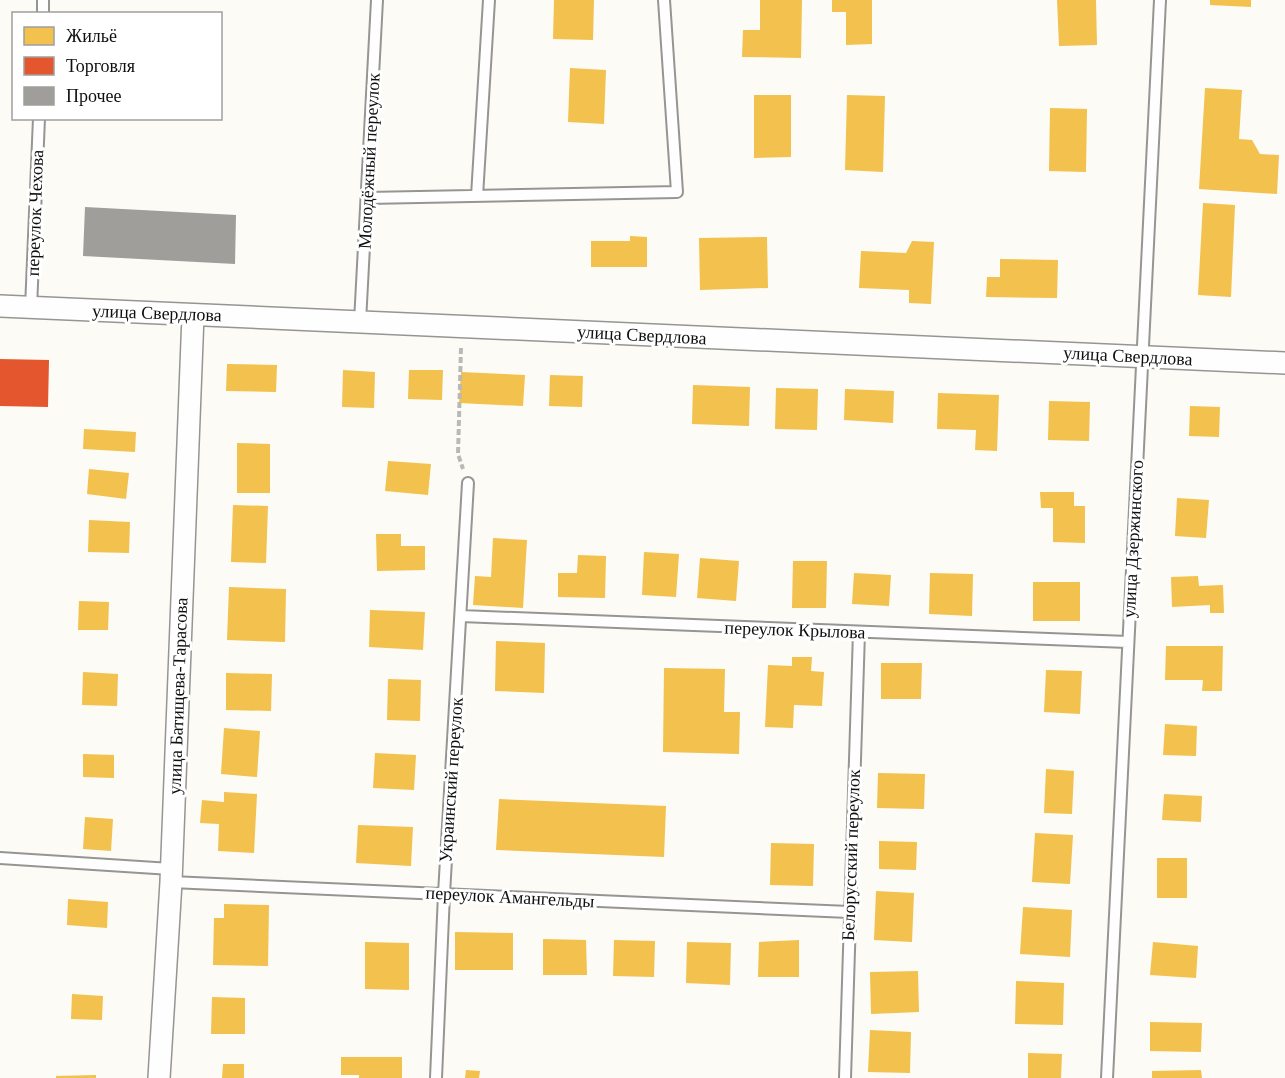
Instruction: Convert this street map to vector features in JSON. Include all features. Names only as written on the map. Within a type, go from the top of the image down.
[{"type":"street","name":"улица Свердлова","points":[[0,306],[1285,363]]},
{"type":"street","name":"улица Батищева-Тарасова","points":[[159,1078],[171,876],[193,315]]},
{"type":"lane","name":"Молодёжный переулок","points":[[360,322],[377,0]]},
{"type":"lane","points":[[477,196],[489,0]]},
{"type":"lane","points":[[367,198],[677,192],[663,0]]},
{"type":"lane","name":"улица Дзержинского","points":[[1107,1078],[1160,0]]},
{"type":"lane","name":"переулок Чехова","points":[[31,308],[39,120]]},
{"type":"lane","name":"Украинский переулок","points":[[436,1078],[444,894],[468,483]]},
{"type":"lane","name":"переулок Крылова","points":[[461,616],[1128,642]]},
{"type":"lane","name":"Белорусский переулок","points":[[845,1078],[859,632]]},
{"type":"lane","name":"переулок Амангельды","points":[[0,858],[171,876],[444,894],[849,912]]},
{"type":"path","points":[[462,327],[458,454],[468,483]]},
{"type":"building: Жильё","points":[[554,0],[594,0],[593,40],[553,39]]},
{"type":"building: Жильё","points":[[760,0],[802,0],[801,58],[742,57],[743,30],[760,30]]},
{"type":"building: Жильё","points":[[832,0],[872,0],[872,44],[846,45],[846,12],[832,12]]},
{"type":"building: Жильё","points":[[1057,0],[1096,0],[1097,45],[1059,46]]},
{"type":"building: Жильё","points":[[1210,0],[1251,0],[1251,7],[1210,5]]},
{"type":"building: Жильё","points":[[570,68],[606,70],[604,124],[568,122]]},
{"type":"building: Жильё","points":[[1205,88],[1242,90],[1239,139],[1252,140],[1260,154],[1279,155],[1277,194],[1199,189]]},
{"type":"building: Жильё","points":[[754,95],[791,95],[791,157],[754,158]]},
{"type":"building: Жильё","points":[[847,95],[885,96],[883,172],[845,170]]},
{"type":"building: Жильё","points":[[1050,108],[1087,109],[1086,172],[1049,171]]},
{"type":"building: Жильё","points":[[1203,203],[1235,205],[1231,297],[1198,295]]},
{"type":"building: Жильё","points":[[630,236],[647,237],[647,267],[591,267],[591,241],[630,241]]},
{"type":"building: Жильё","points":[[767,237],[768,288],[700,290],[699,238]]},
{"type":"building: Жильё","points":[[912,241],[934,242],[931,304],[909,303],[909,290],[859,288],[861,251],[906,253]]},
{"type":"building: Жильё","points":[[1000,259],[1058,260],[1057,298],[986,297],[987,277],[1000,277]]},
{"type":"building: Жильё","points":[[227,364],[277,365],[276,392],[226,391]]},
{"type":"building: Жильё","points":[[343,370],[375,372],[374,408],[342,407]]},
{"type":"building: Жильё","points":[[409,370],[443,370],[442,400],[408,399]]},
{"type":"building: Жильё","points":[[461,372],[525,375],[523,406],[459,403]]},
{"type":"building: Жильё","points":[[550,375],[583,376],[582,407],[549,406]]},
{"type":"building: Жильё","points":[[693,385],[750,387],[749,426],[692,424]]},
{"type":"building: Жильё","points":[[776,388],[818,389],[817,430],[775,429]]},
{"type":"building: Жильё","points":[[845,389],[894,391],[893,423],[844,420]]},
{"type":"building: Жильё","points":[[938,393],[999,395],[997,451],[975,450],[976,430],[937,429]]},
{"type":"building: Жильё","points":[[1049,401],[1090,402],[1089,441],[1048,440]]},
{"type":"building: Жильё","points":[[1190,406],[1220,407],[1219,437],[1189,436]]},
{"type":"building: Жильё","points":[[84,429],[136,432],[135,452],[83,449]]},
{"type":"building: Жильё","points":[[237,443],[270,444],[270,493],[237,493]]},
{"type":"building: Жильё","points":[[388,461],[431,464],[428,495],[385,491]]},
{"type":"building: Жильё","points":[[89,469],[129,473],[126,499],[87,494]]},
{"type":"building: Жильё","points":[[1040,492],[1074,492],[1074,506],[1085,506],[1085,543],[1053,542],[1053,508],[1041,508]]},
{"type":"building: Жильё","points":[[1177,498],[1209,500],[1206,538],[1175,536]]},
{"type":"building: Жильё","points":[[233,505],[268,506],[266,563],[231,562]]},
{"type":"building: Жильё","points":[[89,520],[130,522],[129,553],[88,552]]},
{"type":"building: Жильё","points":[[376,534],[401,534],[401,546],[425,546],[425,570],[377,571]]},
{"type":"building: Жильё","points":[[493,538],[527,540],[523,608],[473,605],[475,576],[491,577]]},
{"type":"building: Жильё","points":[[644,552],[679,554],[676,597],[642,595]]},
{"type":"building: Жильё","points":[[578,555],[606,556],[605,598],[558,597],[558,573],[577,573]]},
{"type":"building: Жильё","points":[[700,558],[739,561],[736,601],[697,598]]},
{"type":"building: Жильё","points":[[793,561],[827,561],[826,608],[792,608]]},
{"type":"building: Жильё","points":[[854,573],[891,575],[889,606],[852,604]]},
{"type":"building: Жильё","points":[[930,573],[973,574],[972,616],[929,614]]},
{"type":"building: Жильё","points":[[1198,576],[1199,586],[1223,585],[1224,613],[1210,613],[1210,605],[1172,607],[1171,577]]},
{"type":"building: Жильё","points":[[1033,582],[1080,582],[1080,621],[1033,621]]},
{"type":"building: Жильё","points":[[229,587],[286,589],[285,642],[227,640]]},
{"type":"building: Жильё","points":[[79,601],[109,602],[108,630],[78,630]]},
{"type":"building: Жильё","points":[[370,610],[425,612],[423,650],[369,647]]},
{"type":"building: Жильё","points":[[496,641],[545,643],[544,693],[495,691]]},
{"type":"building: Жильё","points":[[1166,646],[1223,646],[1222,691],[1202,691],[1203,680],[1165,680]]},
{"type":"building: Жильё","points":[[792,657],[812,657],[811,671],[824,672],[822,706],[794,705],[793,728],[765,727],[768,665],[792,666]]},
{"type":"building: Жильё","points":[[881,663],[922,663],[921,699],[881,699]]},
{"type":"building: Жильё","points":[[664,668],[725,669],[724,712],[740,712],[739,754],[663,752]]},
{"type":"building: Жильё","points":[[1046,670],[1082,671],[1080,714],[1044,712]]},
{"type":"building: Жильё","points":[[83,672],[118,674],[117,706],[82,705]]},
{"type":"building: Жильё","points":[[226,673],[272,674],[271,711],[226,710]]},
{"type":"building: Жильё","points":[[388,679],[421,680],[420,721],[387,720]]},
{"type":"building: Жильё","points":[[1165,724],[1197,726],[1196,756],[1163,755]]},
{"type":"building: Жильё","points":[[224,728],[260,731],[257,777],[221,774]]},
{"type":"building: Жильё","points":[[375,753],[416,755],[414,790],[373,788]]},
{"type":"building: Жильё","points":[[83,754],[114,755],[114,778],[83,777]]},
{"type":"building: Жильё","points":[[1046,769],[1074,771],[1072,814],[1044,813]]},
{"type":"building: Жильё","points":[[878,773],[925,774],[924,809],[877,808]]},
{"type":"building: Жильё","points":[[224,792],[257,794],[254,853],[218,851],[219,824],[200,823],[202,800],[224,802]]},
{"type":"building: Жильё","points":[[1164,794],[1202,796],[1201,822],[1162,820]]},
{"type":"building: Жильё","points":[[499,799],[666,806],[664,857],[496,850]]},
{"type":"building: Жильё","points":[[85,817],[113,819],[111,851],[83,849]]},
{"type":"building: Жильё","points":[[358,825],[413,827],[411,866],[356,863]]},
{"type":"building: Жильё","points":[[1035,833],[1073,835],[1070,884],[1032,882]]},
{"type":"building: Жильё","points":[[879,841],[917,842],[916,870],[879,869]]},
{"type":"building: Жильё","points":[[771,843],[814,844],[813,886],[770,885]]},
{"type":"building: Жильё","points":[[1157,858],[1187,858],[1187,898],[1157,898]]},
{"type":"building: Жильё","points":[[876,891],[914,893],[912,942],[874,940]]},
{"type":"building: Жильё","points":[[68,899],[108,902],[107,928],[67,925]]},
{"type":"building: Жильё","points":[[224,904],[269,905],[268,966],[213,965],[214,918],[224,918]]},
{"type":"building: Жильё","points":[[1023,907],[1072,910],[1070,957],[1020,954]]},
{"type":"building: Жильё","points":[[455,932],[513,933],[513,970],[455,970]]},
{"type":"building: Жильё","points":[[543,939],[586,940],[587,975],[543,975]]},
{"type":"building: Жильё","points":[[614,940],[655,941],[654,977],[613,976]]},
{"type":"building: Жильё","points":[[799,940],[799,977],[758,977],[759,942]]},
{"type":"building: Жильё","points":[[365,942],[409,943],[409,990],[365,989]]},
{"type":"building: Жильё","points":[[687,942],[731,943],[730,985],[686,983]]},
{"type":"building: Жильё","points":[[1153,942],[1198,946],[1196,978],[1150,975]]},
{"type":"building: Жильё","points":[[918,971],[919,1012],[871,1014],[870,972]]},
{"type":"building: Жильё","points":[[1016,981],[1064,983],[1063,1025],[1015,1024]]},
{"type":"building: Жильё","points":[[72,994],[103,996],[102,1020],[71,1019]]},
{"type":"building: Жильё","points":[[212,997],[245,998],[245,1034],[211,1034]]},
{"type":"building: Жильё","points":[[1150,1022],[1202,1023],[1201,1052],[1150,1051]]},
{"type":"building: Жильё","points":[[870,1030],[911,1032],[910,1073],[868,1072]]},
{"type":"building: Жильё","points":[[1028,1053],[1062,1054],[1061,1078],[1028,1078]]},
{"type":"building: Жильё","points":[[341,1057],[402,1057],[402,1078],[359,1078],[359,1075],[341,1075]]},
{"type":"building: Жильё","points":[[223,1064],[244,1064],[244,1078],[222,1078]]},
{"type":"building: Жильё","points":[[466,1070],[480,1071],[479,1078],[465,1078]]},
{"type":"building: Жильё","points":[[1201,1070],[1202,1078],[1152,1078],[1152,1071]]},
{"type":"building: Жильё","points":[[96,1075],[96,1078],[56,1078],[56,1076]]},
{"type":"building: Торговля","points":[[0,359],[49,360],[48,407],[0,406]]},
{"type":"building: Прочее","points":[[85,207],[236,215],[235,264],[83,256]]}]
